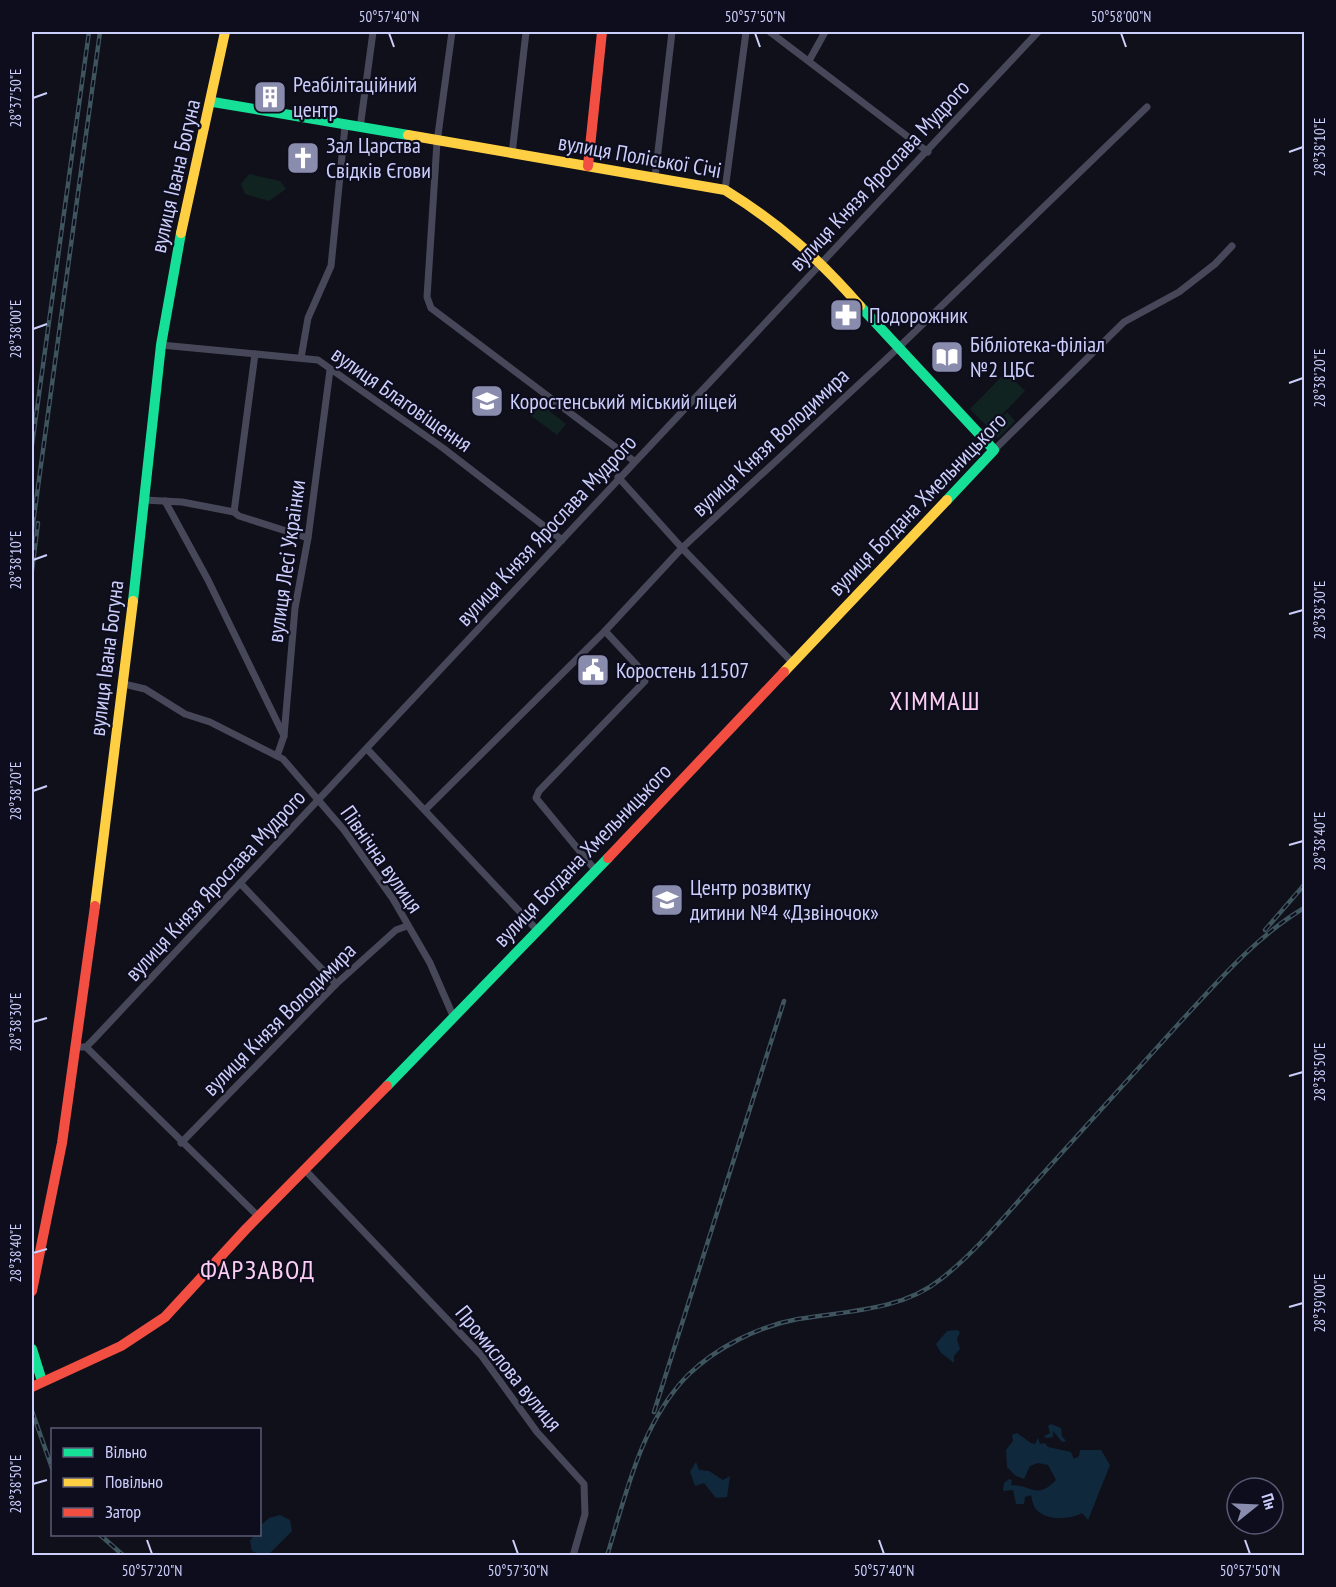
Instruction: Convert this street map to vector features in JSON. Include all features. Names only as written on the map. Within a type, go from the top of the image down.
[{"type":"street","name":"вулиця Івана Богуна","points":[[32,1291],[53,1202],[82,1047],[161,345],[176,250],[195,161],[213,102],[225,32]]},
{"type":"street","points":[[360,128],[373,32]]},
{"type":"street","points":[[452,32],[437,142],[426,297],[431,308],[634,460]]},
{"type":"street","points":[[512,154],[526,32]]},
{"type":"street","points":[[588,166],[602,32]]},
{"type":"street","points":[[655,177],[672,32]]},
{"type":"street","points":[[725,190],[746,32]]},
{"type":"street","points":[[770,32],[810,59],[928,152]]},
{"type":"street","points":[[810,59],[825,32]]},
{"type":"street","name":"вулиця Князя Ярослава Мудрого","points":[[82,1047],[368,750],[618,477],[928,152],[1038,32]]},
{"type":"street","name":"вулиця Поліської Січі","points":[[213,102],[725,190],[765,214],[822,263],[897,349],[994,450]]},
{"type":"street","name":"вулиця Князя Володимира","points":[[425,810],[605,631],[682,548],[897,349],[1147,108]]},
{"type":"street","points":[[301,358],[309,318],[331,266],[345,126]]},
{"type":"street","name":"вулиця Богдана Хмельницького","points":[[42,1381],[149,1329],[170,1312],[258,1216],[306,1172],[537,930],[597,871],[994,450],[1124,322],[1179,292],[1215,264],[1232,246]]},
{"type":"street","name":"вулиця Благовіщення","points":[[161,345],[318,360],[442,448],[562,540]]},
{"type":"street","points":[[234,512],[255,354]]},
{"type":"street","name":"вулиця Лесі Українки","points":[[277,756],[284,736],[295,608],[308,538],[330,370]]},
{"type":"street","points":[[618,477],[682,548],[793,663]]},
{"type":"street","points":[[144,500],[234,512],[239,516],[308,538]]},
{"type":"street","points":[[165,501],[208,580],[284,736]]},
{"type":"street","points":[[597,871],[536,798],[539,791],[645,681],[644,673],[605,631]]},
{"type":"street","name":"Північна вулиця","points":[[124,684],[145,689],[185,714],[210,722],[277,756],[287,764],[351,838],[393,899],[430,963],[454,1018]]},
{"type":"street","points":[[368,750],[537,930]]},
{"type":"street","points":[[240,883],[336,984]]},
{"type":"street","name":"вулиця Князя Володимира","points":[[181,1143],[336,984],[396,930],[407,926]]},
{"type":"street","points":[[82,1047],[258,1216]]},
{"type":"street","name":"Промислова вулиця","points":[[306,1172],[481,1355],[537,1432],[584,1484],[585,1514],[573,1556]]},
{"type":"street","points":[[32,1349],[42,1381],[32,1387]]},
{"type":"green space","points":[[249,174],[280,181],[286,189],[269,201],[245,194],[241,184]]},
{"type":"green space","points":[[1006,372],[1025,391],[989,428],[970,409]]},
{"type":"green space","points":[[539,403],[566,424],[557,435],[530,415]]},
{"type":"green space","points":[[1007,412],[1015,421],[998,438],[990,430]]},
{"type":"water","points":[[947,1331],[960,1332],[957,1339],[960,1349],[954,1356],[954,1363],[941,1353],[936,1344]]},
{"type":"water","points":[[1051,1424],[1061,1428],[1062,1436],[1066,1441],[1062,1442],[1053,1431],[1053,1437],[1044,1436],[1050,1433],[1048,1426]]},
{"type":"water","points":[[1017,1433],[1031,1443],[1035,1444],[1038,1438],[1040,1444],[1045,1443],[1048,1447],[1071,1452],[1074,1459],[1079,1456],[1080,1450],[1101,1450],[1110,1465],[1088,1520],[1082,1513],[1064,1518],[1046,1516],[1035,1508],[1031,1495],[1025,1497],[1024,1504],[1016,1504],[1013,1490],[1003,1491],[1004,1483],[1009,1479],[1012,1480],[1011,1485],[1034,1490],[1044,1489],[1056,1480],[1048,1465],[1038,1463],[1030,1466],[1024,1479],[1016,1476],[1007,1467],[1006,1450],[1013,1441],[1012,1435]]},
{"type":"water","points":[[696,1462],[699,1470],[709,1471],[723,1480],[730,1476],[727,1497],[716,1498],[704,1483],[695,1486],[690,1472]]},
{"type":"water","points":[[280,1515],[290,1520],[292,1531],[268,1555],[261,1555],[252,1551],[250,1541],[253,1536],[261,1536],[261,1525],[269,1518]]},
{"type":"railway","points":[[32,445],[89,32]]},
{"type":"railway","points":[[32,531],[100,32]]},
{"type":"railway","points":[[32,571],[38,523]]},
{"type":"railway","points":[[1265,930],[1304,885]]},
{"type":"railway","points":[[607,1556],[637,1460],[647,1437],[658,1415],[688,1375],[712,1355],[754,1332],[783,1322],[891,1304],[909,1298],[941,1279],[992,1231],[1225,974],[1270,932],[1304,908]]},
{"type":"railway","points":[[654,1412],[784,1001]]},
{"type":"railway","points":[[32,1411],[51,1465]]},
{"type":"railway","points":[[101,1536],[124,1556]]},
{"type":"traffic: fast","points":[[213,102],[408,135]]},
{"type":"traffic: fast","points":[[133,601],[161,345],[181,233]]},
{"type":"traffic: fast","points":[[860,306],[994,450],[947,500]]},
{"type":"traffic: fast","points":[[387,1086],[608,858]]},
{"type":"traffic: fast","points":[[32,1349],[42,1381]]},
{"type":"traffic: slow","points":[[181,233],[225,32]]},
{"type":"traffic: slow","points":[[408,135],[725,190],[781,229],[829,272],[860,306]]},
{"type":"traffic: slow","points":[[784,672],[947,500]]},
{"type":"traffic: slow","points":[[95,906],[133,601]]},
{"type":"traffic: jam","points":[[588,166],[602,32]]},
{"type":"traffic: jam","points":[[608,858],[784,672]]},
{"type":"traffic: jam","points":[[32,1291],[62,1143],[95,906]]},
{"type":"traffic: jam","points":[[32,1387],[121,1346],[165,1317],[246,1229],[387,1086]]},
{"type":"place","name":"Реабілітаційний центр","points":[[270,97]]},
{"type":"place","name":"Зал Царства Свідків Єгови","points":[[303,158]]},
{"type":"place","name":"Подорожник","points":[[846,315]]},
{"type":"place","name":"Бібліотека-філіал №2 ЦБС","points":[[947,357]]},
{"type":"place","name":"Коростенський міський ліцей","points":[[487,401]]},
{"type":"place","name":"Коростень 11507","points":[[593,670]]},
{"type":"place","name":"Центр розвитку дитини №4 «Дзвіночок»","points":[[667,900]]},
{"type":"district","name":"ХІММАШ","points":[[935,700]]},
{"type":"district","name":"ФАРЗАВОД","points":[[258,1269]]}]
